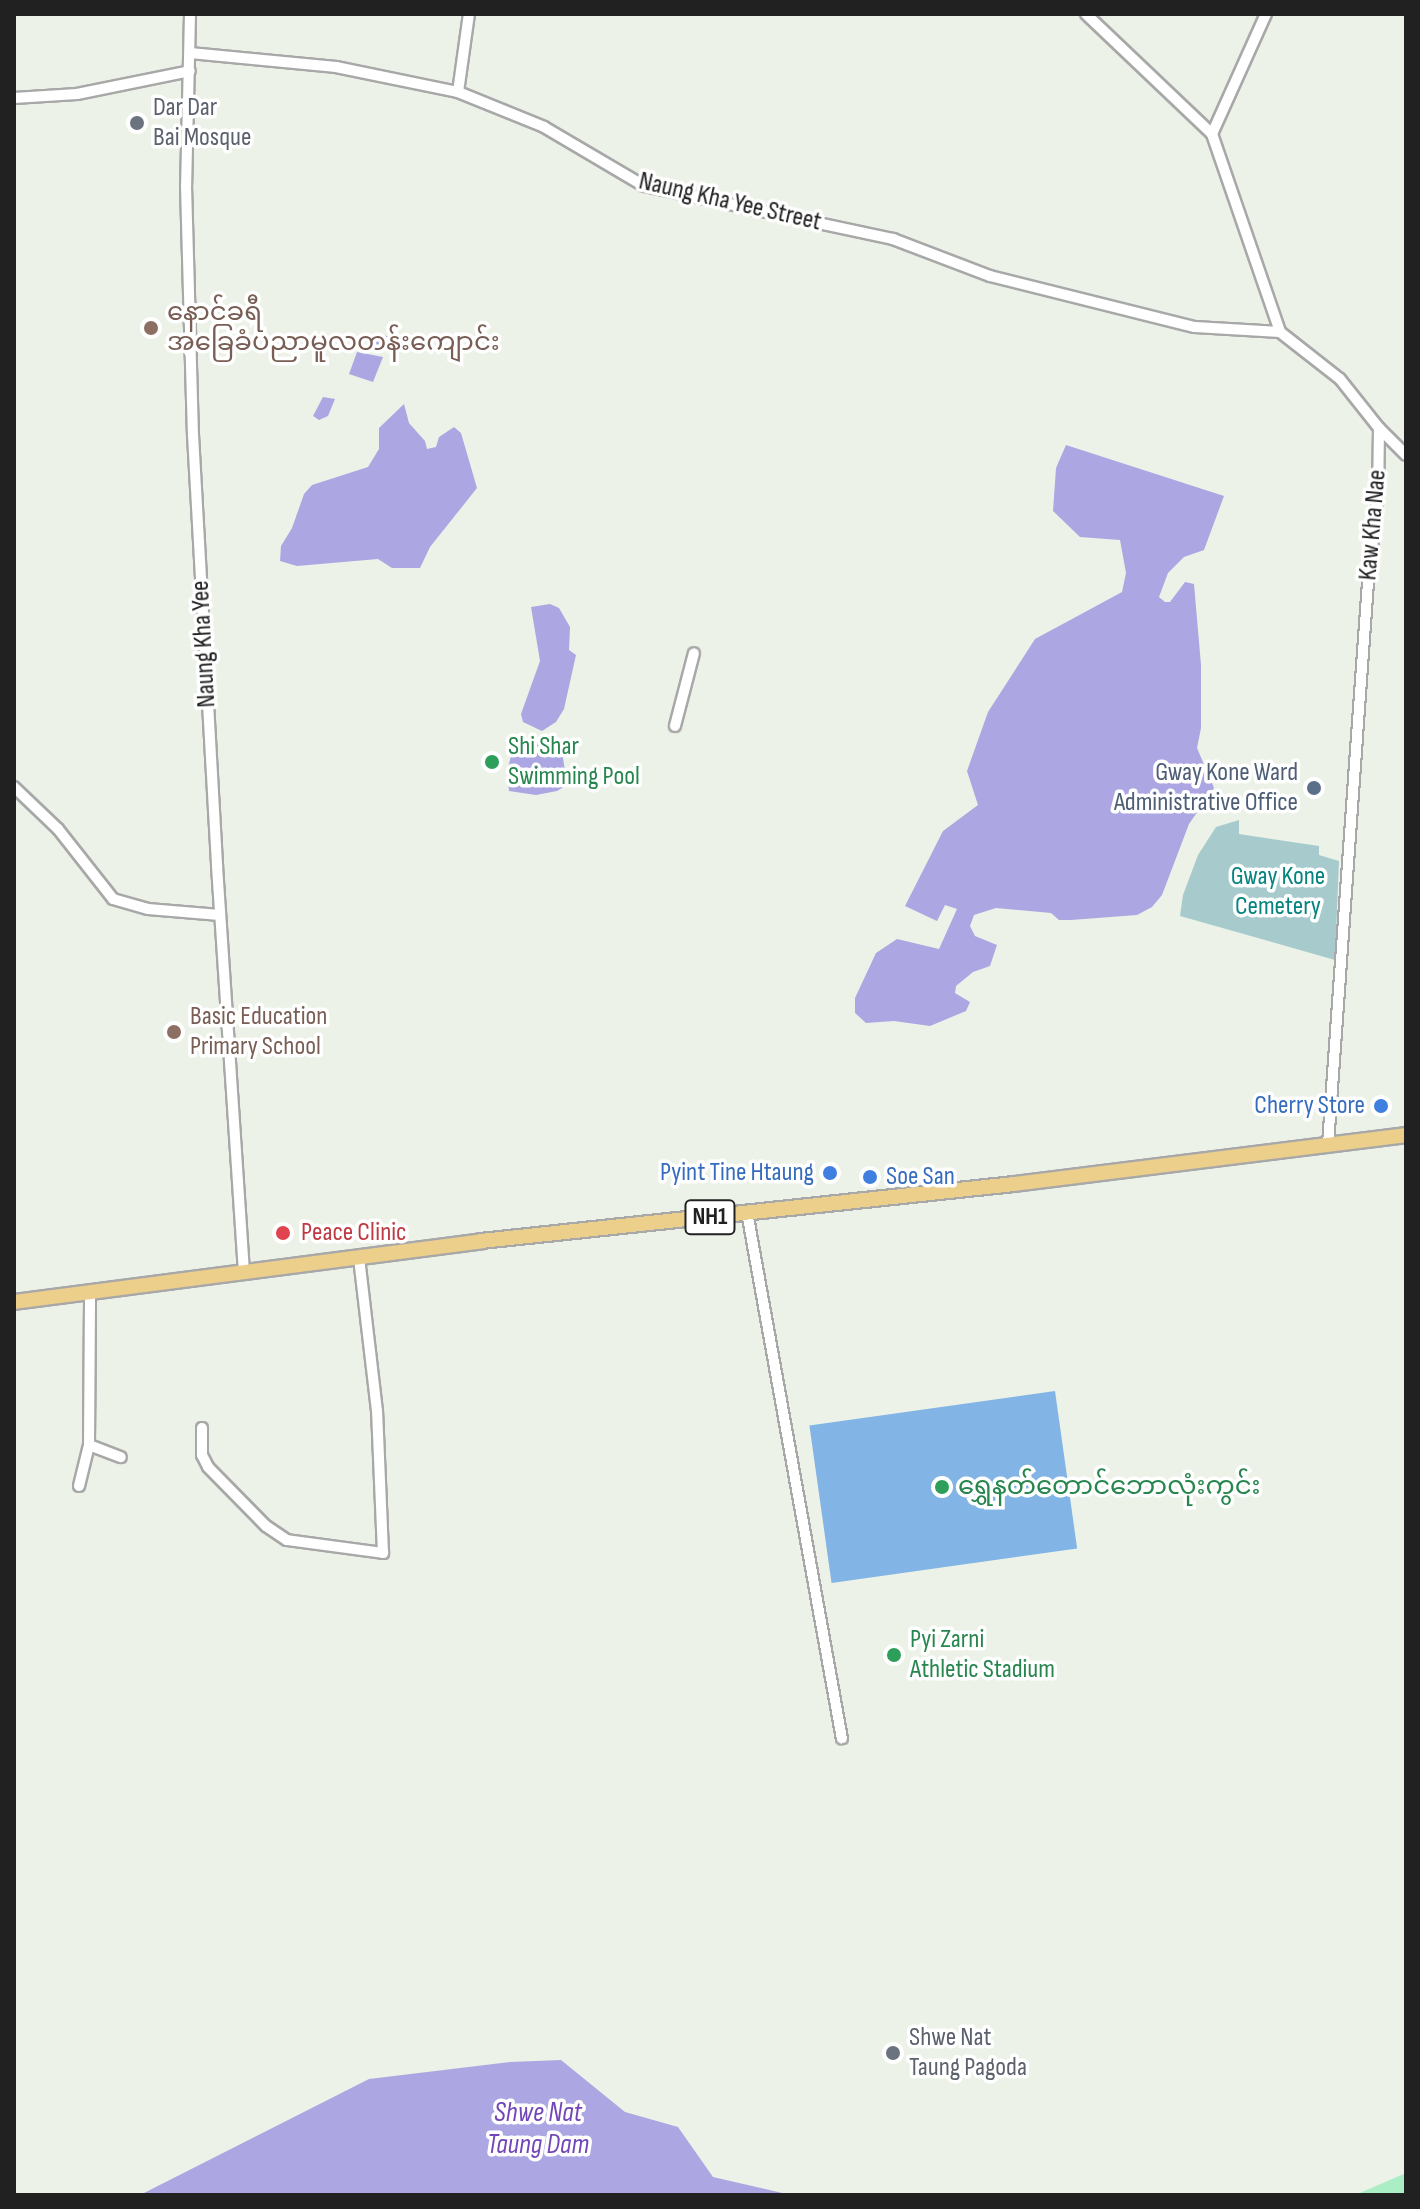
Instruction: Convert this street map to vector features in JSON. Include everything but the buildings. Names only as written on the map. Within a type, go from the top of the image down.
[{"type":"highway","name":"NH1","points":[[14,1302],[90,1295],[359,1257],[1014,1184],[1406,1135]]},
{"type":"street","name":"Naung Kha Yee","points":[[190,14],[188,301],[220,915],[244,1273]]},
{"type":"street","points":[[458,92],[469,14]]},
{"type":"street","points":[[1086,14],[1212,134],[1280,332],[1340,379],[1379,428],[1406,455]]},
{"type":"street","points":[[1212,134],[1266,14]]},
{"type":"street","name":"Naung Kha Yee Street","points":[[190,53],[336,67],[458,92],[544,127],[644,186],[893,239],[990,276],[1195,327],[1280,332]]},
{"type":"street","points":[[14,98],[77,94],[190,71]]},
{"type":"street","name":"Kaw Kha Nae","points":[[1328,1144],[1368,582],[1378,496],[1379,428]]},
{"type":"street","points":[[675,726],[694,653]]},
{"type":"street","points":[[14,787],[58,829],[113,899],[148,909],[220,915]]},
{"type":"street","points":[[747,1212],[842,1739]]},
{"type":"street","points":[[202,1428],[202,1455],[208,1467],[266,1526],[287,1540],[383,1553],[377,1411],[359,1257]]},
{"type":"street","points":[[79,1486],[89,1445],[90,1295]]},
{"type":"street","points":[[89,1445],[121,1457]]},
{"type":"green space","name":"Gway Kone Cemetery","points":[[1239,820],[1239,834],[1319,846],[1319,855],[1339,861],[1335,960],[1180,916],[1183,895],[1198,855],[1216,827]]},
{"type":"green space","points":[[1406,2173],[1406,2195],[1355,2195]]},
{"type":"shaded area","name":"ရွှေနတ်တောင်ဘောလုံးကွင်း","points":[[1055,1391],[1077,1548],[832,1583],[809,1426]]},
{"type":"water","points":[[372,337],[393,337],[393,349],[370,346]]},
{"type":"water","points":[[357,352],[383,357],[373,382],[349,374]]},
{"type":"water","points":[[323,397],[335,399],[328,416],[319,420],[313,416]]},
{"type":"water","points":[[404,404],[409,423],[425,441],[427,449],[436,447],[439,437],[454,427],[461,433],[477,488],[430,547],[420,568],[392,568],[378,559],[297,566],[280,561],[281,546],[292,528],[304,494],[312,485],[368,467],[379,449],[379,428]]},
{"type":"water","points":[[1066,445],[1224,496],[1204,550],[1184,557],[1168,573],[1159,597],[1170,602],[1185,582],[1194,584],[1201,665],[1201,728],[1197,748],[1214,788],[1189,824],[1162,895],[1152,907],[1137,915],[1071,920],[1059,920],[1051,913],[996,908],[974,915],[970,926],[975,936],[997,945],[990,966],[973,972],[956,986],[955,993],[970,1002],[966,1011],[930,1026],[894,1021],[866,1023],[855,1013],[855,998],[876,953],[897,939],[939,949],[957,909],[945,905],[937,921],[905,906],[943,831],[978,805],[967,771],[988,712],[1035,639],[1122,592],[1126,573],[1120,540],[1080,537],[1053,511],[1056,468]]},
{"type":"water","points":[[550,604],[559,608],[570,627],[569,650],[576,655],[564,709],[556,722],[542,731],[523,722],[521,714],[540,661],[531,607]]},
{"type":"water","points":[[539,740],[554,746],[563,758],[567,785],[557,791],[536,795],[509,791],[507,771],[513,749],[523,741]]},
{"type":"water","name":"Shwe Nat Taung Dam","points":[[561,2060],[625,2112],[678,2127],[713,2177],[791,2195],[140,2195],[369,2079],[510,2062]]},
{"type":"place","name":"Dar Dar Bai Mosque","points":[[137,123]]},
{"type":"place","name":"နောင်ခရီ အခြေခံပညာမူလတန်းကျောင်း","points":[[151,328]]},
{"type":"place","name":"Shi Shar Swimming Pool","points":[[492,762]]},
{"type":"place","name":"Gway Kone Ward Administrative Office","points":[[1314,788]]},
{"type":"place","name":"Basic Education Primary School","points":[[174,1032]]},
{"type":"place","name":"Cherry Store","points":[[1381,1106]]},
{"type":"place","name":"Pyint Tine Htaung","points":[[830,1173]]},
{"type":"place","name":"Soe San","points":[[870,1177]]},
{"type":"place","name":"Peace Clinic","points":[[283,1233]]},
{"type":"place","name":"ရွှေနတ်တောင်ဘောလုံးကွင်း","points":[[942,1487]]},
{"type":"place","name":"Pyi Zarni Athletic Stadium","points":[[894,1655]]},
{"type":"place","name":"Shwe Nat Taung Pagoda","points":[[893,2053]]}]
